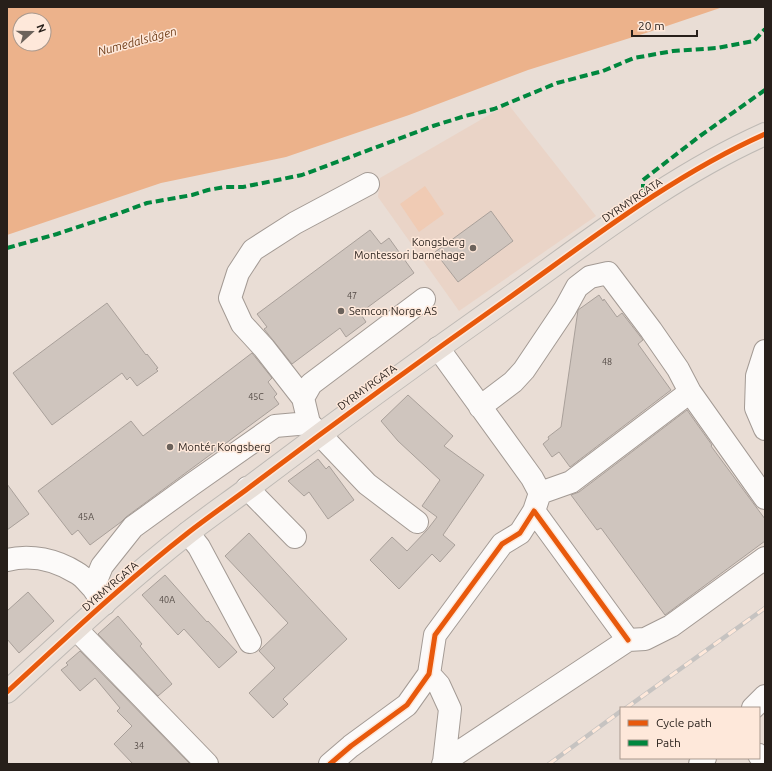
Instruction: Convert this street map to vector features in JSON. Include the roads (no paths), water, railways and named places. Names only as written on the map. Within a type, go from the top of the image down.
[{"type":"main road","name":"DYRMYRGATA","points":[[7,692],[76,629],[99,596],[188,533],[247,488],[314,428],[438,348],[643,204],[707,163],[742,144],[765,134]]},
{"type":"street","points":[[368,184],[295,223],[253,250],[238,273],[230,298],[242,324],[264,348],[303,398],[314,428],[367,484],[417,522]]},
{"type":"street","points":[[480,407],[513,382],[524,370],[565,309],[577,287],[590,277],[608,273],[674,362],[690,392],[765,498]]},
{"type":"street","points":[[303,398],[310,384],[424,299]]},
{"type":"street","points":[[438,348],[532,478],[537,502],[628,640]]},
{"type":"street","points":[[765,351],[757,376],[756,408],[765,429]]},
{"type":"street","points":[[330,764],[351,746],[407,705],[430,674],[435,635],[502,544],[520,532],[537,502],[571,482],[690,392]]},
{"type":"street","points":[[99,596],[102,566],[133,527],[275,426],[314,428]]},
{"type":"street","points":[[247,488],[295,537]]},
{"type":"street","points":[[188,533],[199,546],[250,642]]},
{"type":"street","points":[[7,560],[16,558],[50,560],[78,573],[99,596]]},
{"type":"street","points":[[443,763],[628,640],[645,639],[671,626],[765,558]]},
{"type":"street","points":[[76,629],[207,764]]},
{"type":"street","points":[[430,674],[439,685],[450,708],[443,763]]},
{"type":"street","points":[[754,707],[765,696]]},
{"type":"water","name":"Numedalslågen","points":[[7,7],[723,7],[528,70],[409,115],[286,157],[161,183],[7,235]]},
{"type":"railway","points":[[627,707],[765,608]]},
{"type":"railway","points":[[549,764],[620,712]]},
{"type":"place","name":"Kongsberg Montessori barnehage","points":[[473,248]]},
{"type":"place","name":"Semcon Norge AS","points":[[341,311]]},
{"type":"place","name":"Montér Kongsberg","points":[[170,447]]}]
